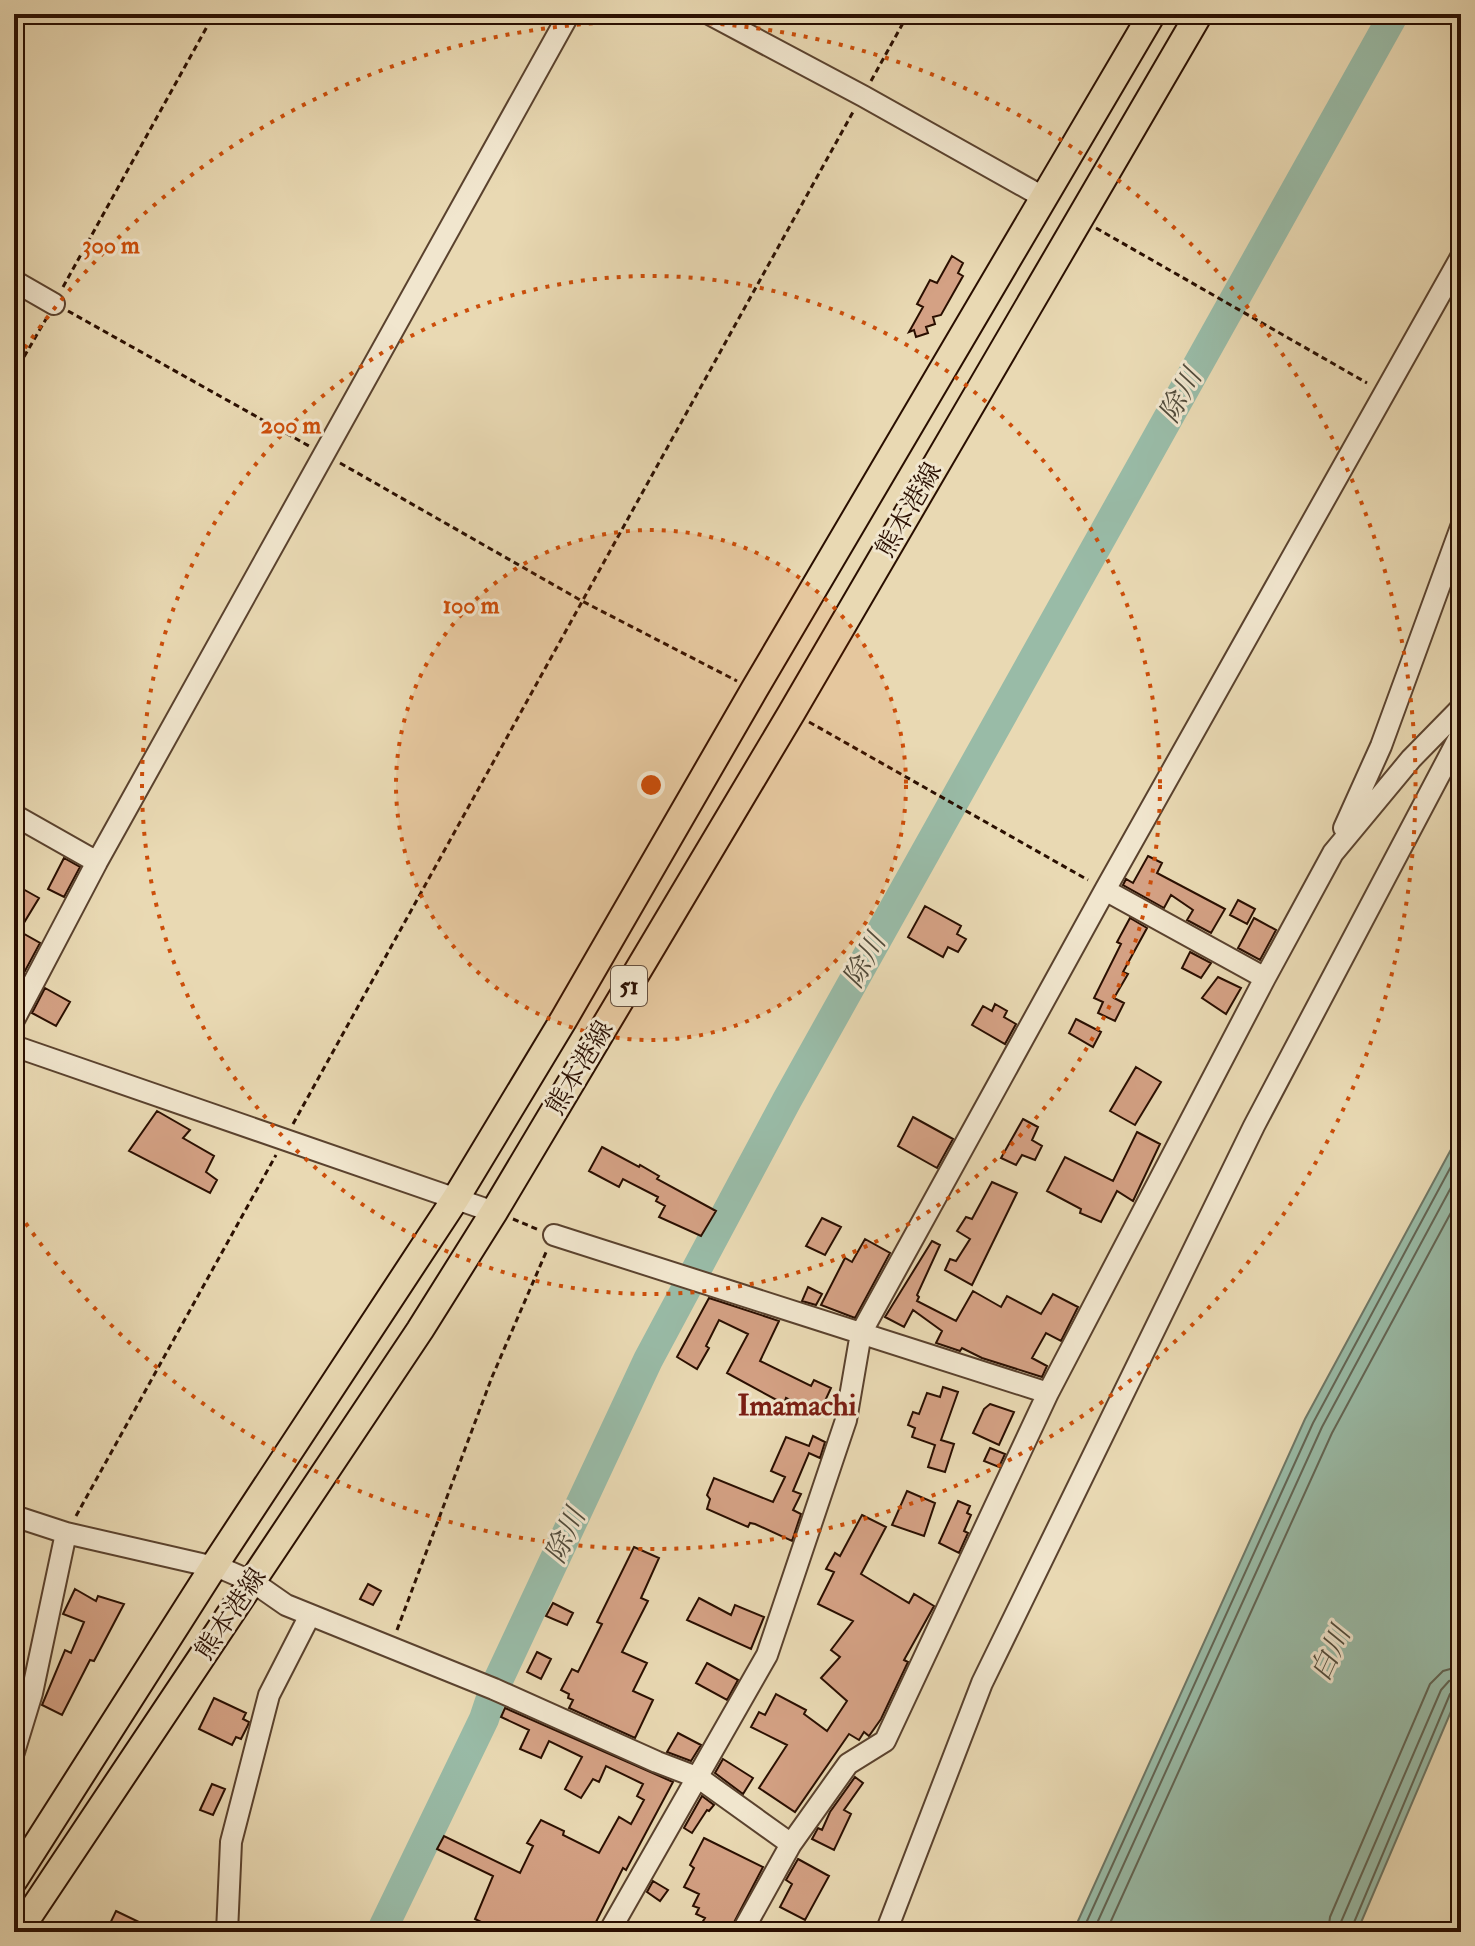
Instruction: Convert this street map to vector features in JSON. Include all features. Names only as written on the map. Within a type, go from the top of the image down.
[{"type":"main road","name":"熊本港線","points":[[14,1880],[214,1566],[456,1198],[1152,14]]},
{"type":"main road","name":"熊本港線","points":[[18,1932],[420,1330],[494,1212],[792,712],[1199,14]]},
{"type":"main road","points":[[1043,197],[1079,218]]},
{"type":"main road","points":[[754,690],[792,712]]},
{"type":"street","points":[[14,1020],[97,862],[569,14]]},
{"type":"street","points":[[709,14],[1043,197]]},
{"type":"street","points":[[609,1932],[767,1655],[846,1420],[861,1333],[1105,890],[1461,257]]},
{"type":"street","points":[[14,281],[54,304]]},
{"type":"street","points":[[742,1932],[791,1844],[848,1764],[885,1741],[1048,1393],[1333,853],[1381,746],[1461,527]]},
{"type":"street","points":[[1333,853],[1411,759],[1461,708]]},
{"type":"street","points":[[886,1932],[982,1683],[1254,1126],[1461,734]]},
{"type":"street","points":[[14,815],[97,862]]},
{"type":"street","points":[[1105,890],[1265,978]]},
{"type":"street","points":[[14,1046],[494,1212]]},
{"type":"street","points":[[554,1235],[1048,1393]]},
{"type":"street","points":[[14,1516],[66,1533],[214,1566],[253,1582],[286,1605],[494,1689],[699,1778],[791,1844]]},
{"type":"street","points":[[14,1752],[32,1693],[66,1533]]},
{"type":"street","points":[[227,1932],[231,1842],[269,1695],[310,1615]]},
{"type":"path","points":[[14,374],[214,14]]},
{"type":"path","points":[[66,1533],[908,14]]},
{"type":"path","points":[[1079,218],[1383,393]]},
{"type":"path","points":[[54,304],[582,601],[754,690]]},
{"type":"path","points":[[792,712],[1105,890]]},
{"type":"path","points":[[391,1647],[492,1377],[554,1235],[494,1212]]},
{"type":"water","name":"白川","points":[[1461,1131],[1461,1688],[1357,1932],[1073,1932],[1305,1419]]},
{"type":"building","points":[[952,256],[963,263],[958,273],[963,276],[941,315],[933,317],[935,324],[926,327],[928,333],[916,337],[914,330],[909,332],[923,307],[917,304],[930,280],[937,283]]},
{"type":"building","points":[[1148,856],[1162,863],[1157,873],[1225,909],[1211,933],[1187,920],[1193,910],[1171,895],[1164,908],[1123,885],[1126,879],[1133,883]]},
{"type":"building","points":[[64,858],[80,867],[64,897],[48,889]]},
{"type":"building","points":[[14,884],[39,898],[19,931],[40,943],[25,971],[14,965]]},
{"type":"building","points":[[1238,900],[1255,909],[1247,924],[1230,915]]},
{"type":"building","points":[[925,906],[961,926],[957,934],[966,939],[958,952],[948,947],[943,957],[908,937]]},
{"type":"building","points":[[1130,918],[1147,928],[1123,972],[1128,974],[1114,998],[1124,1003],[1115,1021],[1098,1013],[1103,1002],[1094,998],[1121,944],[1117,942]]},
{"type":"building","points":[[1254,918],[1276,930],[1260,960],[1238,948]]},
{"type":"building","points":[[1190,952],[1211,963],[1201,978],[1182,968]]},
{"type":"building","points":[[1218,977],[1241,988],[1226,1014],[1202,998]]},
{"type":"building","points":[[45,988],[70,1002],[56,1026],[32,1013]]},
{"type":"building","points":[[995,1004],[1007,1011],[1004,1017],[1016,1024],[1005,1044],[972,1025],[983,1006],[992,1011]]},
{"type":"building","points":[[1076,1019],[1101,1032],[1093,1047],[1069,1033]]},
{"type":"building","points":[[1136,1067],[1161,1082],[1135,1125],[1110,1111]]},
{"type":"building","points":[[157,1111],[190,1130],[183,1138],[214,1156],[206,1172],[217,1180],[210,1193],[129,1151]]},
{"type":"building","points":[[913,1117],[953,1139],[937,1168],[898,1146]]},
{"type":"building","points":[[1023,1119],[1038,1127],[1032,1140],[1042,1146],[1035,1160],[1022,1155],[1016,1165],[1001,1158]]},
{"type":"building","points":[[1137,1132],[1160,1144],[1133,1201],[1117,1191],[1101,1222],[1080,1213],[1081,1209],[1047,1191],[1065,1157],[1113,1181]]},
{"type":"building","points":[[602,1147],[640,1165],[659,1176],[657,1179],[716,1211],[701,1236],[659,1217],[665,1206],[656,1201],[658,1197],[623,1179],[619,1187],[589,1171]]},
{"type":"building","points":[[992,1182],[1017,1193],[972,1285],[945,1270],[950,1259],[956,1261],[970,1239],[957,1231],[966,1217],[972,1219]]},
{"type":"building","points":[[822,1218],[841,1227],[825,1255],[806,1246]]},
{"type":"building","points":[[865,1239],[890,1253],[855,1318],[821,1305],[845,1258],[852,1262]]},
{"type":"building","points":[[932,1241],[940,1245],[917,1301],[956,1321],[973,1291],[1001,1307],[1007,1296],[1041,1314],[1053,1294],[1078,1307],[1061,1341],[1046,1333],[1032,1358],[1047,1366],[1042,1377],[982,1358],[962,1348],[960,1351],[936,1343],[942,1331],[913,1310],[904,1327],[885,1317]]},
{"type":"building","points":[[808,1287],[822,1294],[816,1305],[802,1301]]},
{"type":"building","points":[[709,1298],[779,1321],[760,1361],[811,1386],[814,1380],[831,1388],[819,1414],[786,1398],[784,1404],[727,1373],[748,1334],[719,1320],[697,1369],[677,1357]]},
{"type":"building","points":[[943,1387],[958,1392],[941,1440],[954,1444],[945,1472],[928,1467],[935,1445],[912,1437],[915,1428],[908,1425],[913,1412],[919,1414],[927,1393],[940,1397]]},
{"type":"building","points":[[990,1404],[1014,1412],[999,1445],[973,1433],[984,1409]]},
{"type":"building","points":[[813,1436],[825,1442],[820,1458],[809,1453],[793,1491],[801,1494],[793,1510],[801,1514],[792,1541],[755,1524],[750,1523],[748,1527],[707,1509],[710,1499],[707,1495],[714,1478],[773,1502],[785,1477],[771,1471],[786,1437],[809,1446]]},
{"type":"building","points":[[990,1448],[1005,1454],[999,1467],[984,1461]]},
{"type":"building","points":[[907,1491],[935,1503],[924,1536],[892,1525]]},
{"type":"building","points":[[958,1501],[970,1506],[967,1513],[971,1515],[964,1531],[968,1533],[959,1553],[939,1543]]},
{"type":"building","points":[[862,1515],[886,1527],[861,1574],[909,1603],[914,1594],[934,1606],[904,1660],[908,1662],[881,1719],[869,1736],[864,1732],[859,1740],[849,1734],[795,1812],[759,1788],[787,1745],[751,1727],[759,1712],[765,1715],[776,1694],[806,1710],[804,1714],[827,1731],[847,1701],[821,1678],[840,1657],[831,1650],[853,1621],[818,1604],[834,1572],[826,1569],[835,1553],[840,1556]]},
{"type":"building","points":[[634,1547],[659,1558],[641,1598],[648,1601],[622,1652],[647,1663],[633,1691],[653,1700],[635,1738],[569,1708],[573,1700],[561,1690],[572,1669],[578,1672],[602,1624],[597,1622]]},
{"type":"building","points":[[368,1584],[381,1591],[373,1605],[360,1599]]},
{"type":"building","points":[[75,1589],[96,1601],[98,1596],[124,1604],[62,1715],[42,1705],[65,1650],[71,1653],[84,1622],[63,1614]]},
{"type":"building","points":[[699,1598],[731,1615],[735,1605],[764,1617],[751,1649],[687,1620]]},
{"type":"building","points":[[553,1603],[573,1613],[567,1625],[546,1616]]},
{"type":"building","points":[[537,1652],[551,1659],[541,1679],[527,1672]]},
{"type":"building","points":[[707,1663],[738,1680],[727,1700],[696,1683]]},
{"type":"building","points":[[214,1698],[246,1713],[243,1719],[249,1722],[248,1725],[241,1739],[236,1737],[232,1745],[199,1729]]},
{"type":"building","points":[[505,1708],[673,1782],[626,1870],[623,1868],[591,1932],[501,1932],[475,1919],[493,1876],[437,1849],[444,1836],[520,1873],[533,1846],[527,1843],[541,1820],[599,1853],[619,1817],[631,1824],[644,1800],[637,1796],[643,1784],[606,1766],[599,1782],[593,1779],[581,1798],[565,1789],[582,1757],[549,1741],[541,1758],[520,1749],[529,1730],[501,1717]]},
{"type":"building","points":[[678,1733],[701,1745],[691,1761],[667,1752]]},
{"type":"building","points":[[723,1759],[753,1778],[743,1794],[715,1773]]},
{"type":"building","points":[[855,1777],[863,1783],[844,1810],[851,1814],[834,1850],[812,1839],[818,1828],[822,1830],[830,1812]]},
{"type":"building","points":[[212,1784],[225,1789],[213,1815],[200,1810]]},
{"type":"building","points":[[702,1796],[714,1805],[707,1810],[692,1833],[684,1828]]},
{"type":"building","points":[[704,1838],[763,1867],[729,1932],[696,1932],[705,1918],[696,1914],[699,1908],[693,1906],[699,1894],[684,1887],[694,1868],[690,1865]]},
{"type":"building","points":[[798,1859],[829,1876],[805,1920],[780,1907],[792,1884],[786,1880]]},
{"type":"building","points":[[653,1881],[668,1890],[660,1901],[647,1892]]},
{"type":"building","points":[[116,1911],[139,1922],[135,1932],[106,1932]]},
{"type":"waterway","name":"除川","points":[[381,1932],[484,1719],[494,1689],[648,1360],[787,1100],[1394,14]]},
{"type":"district","name":"Imamachi","points":[[797,1405]]}]
